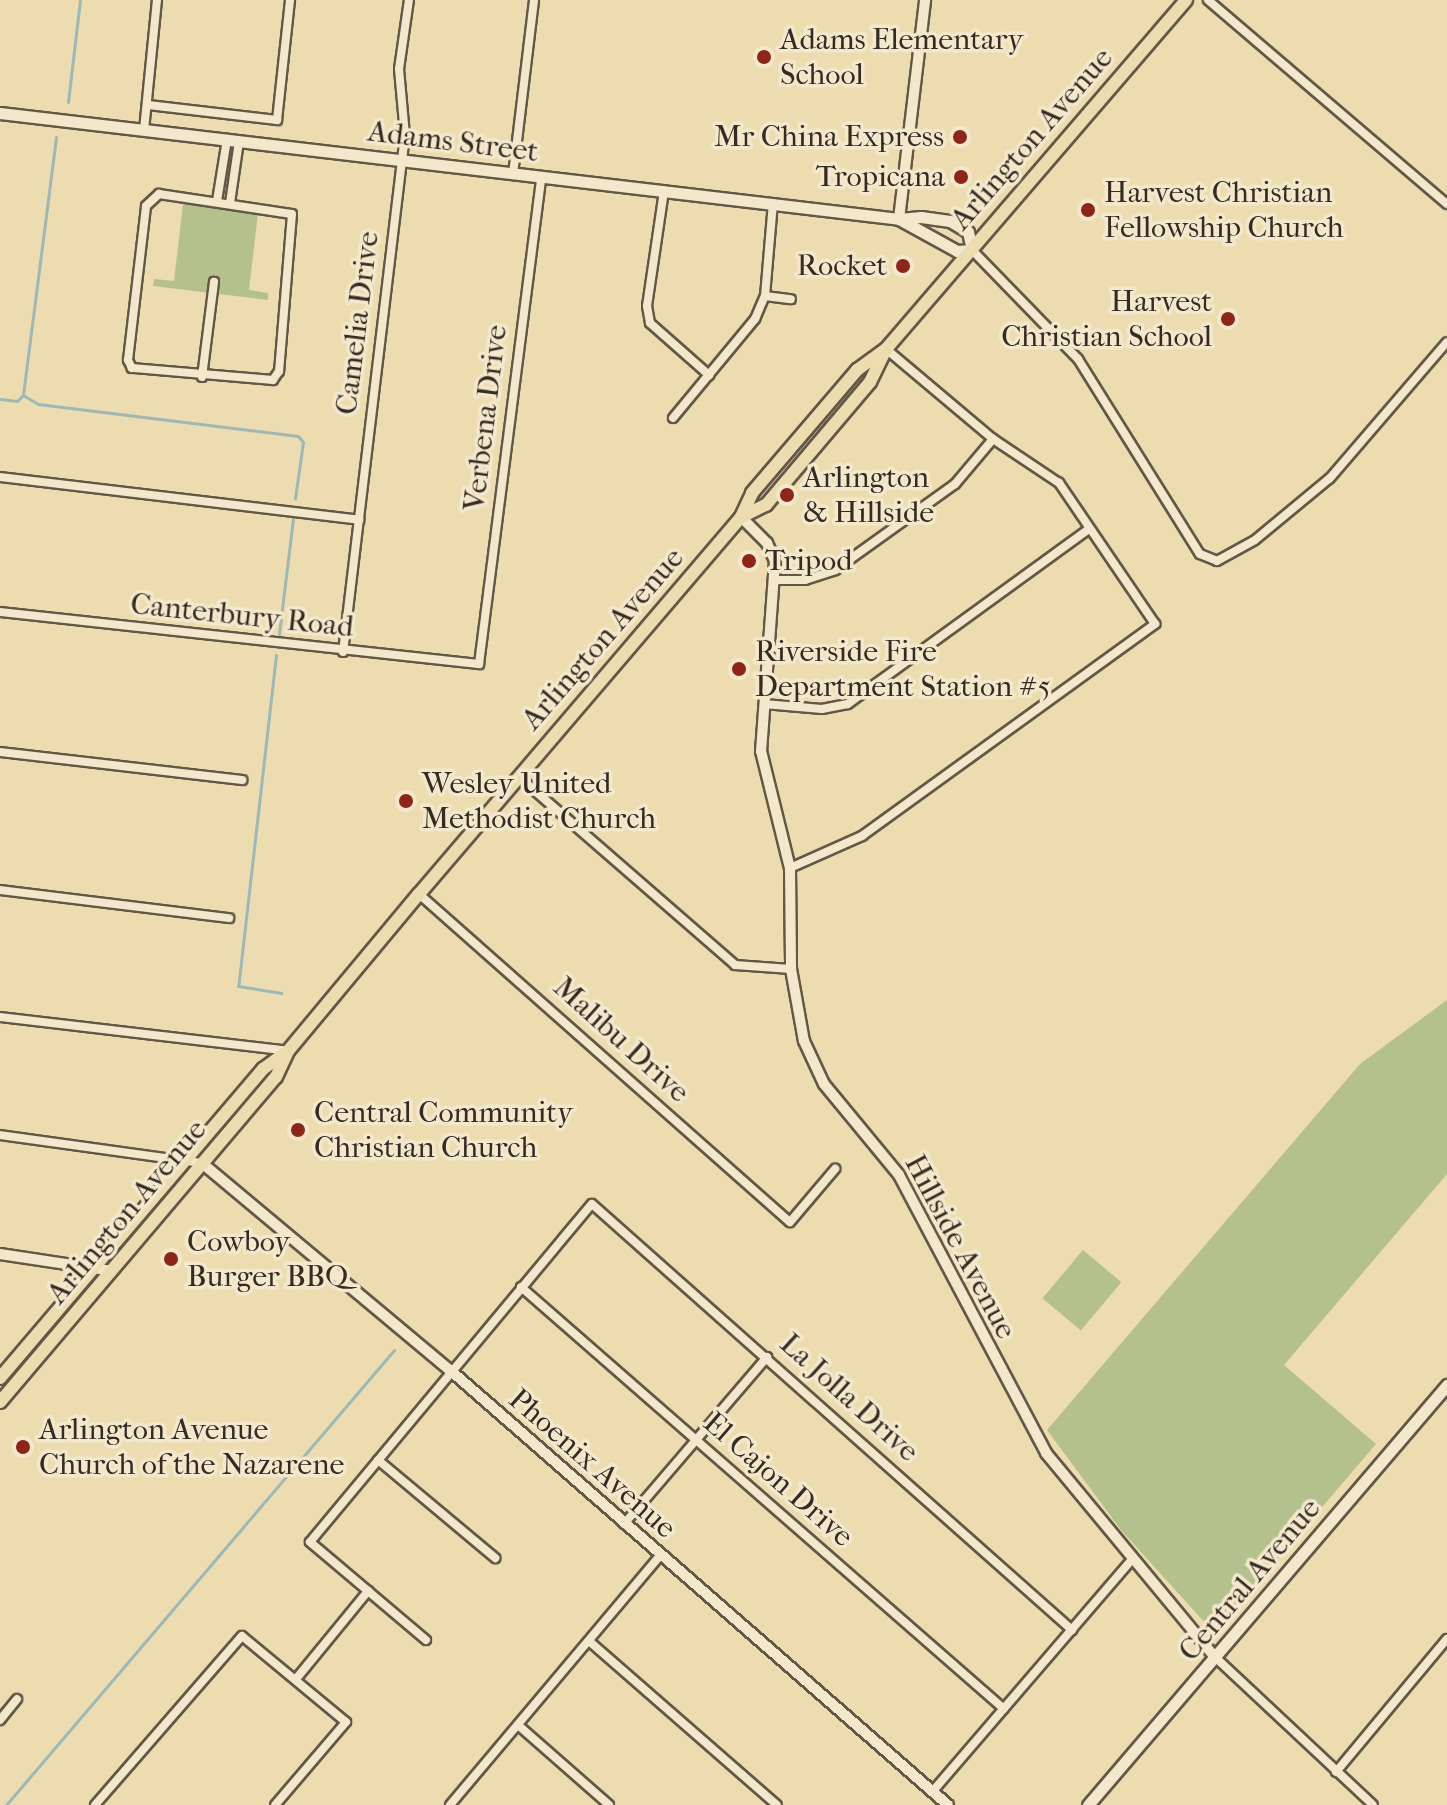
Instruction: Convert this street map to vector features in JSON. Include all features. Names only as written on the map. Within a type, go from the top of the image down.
[{"type":"main road","name":"Arlington Avenue","points":[[0,1378],[263,1069],[288,1051],[741,517],[766,505],[870,382],[886,349],[1186,0]]},
{"type":"main road","name":"Adams Street","points":[[0,113],[899,219],[950,221],[968,232],[972,250],[957,251],[899,219]]},
{"type":"main road","name":"Arlington Avenue","points":[[0,1402],[276,1077],[288,1051]]},
{"type":"main road","name":"Central Avenue","points":[[1088,1805],[1447,1385]]},
{"type":"street","points":[[144,130],[157,0]]},
{"type":"street","points":[[148,105],[277,120],[290,0]]},
{"type":"street","name":"Camelia Drive","points":[[343,652],[402,159],[404,110],[399,69],[409,0]]},
{"type":"street","points":[[513,174],[534,0]]},
{"type":"street","points":[[899,219],[925,0]]},
{"type":"street","points":[[1208,0],[1447,204]]},
{"type":"street","points":[[217,201],[233,140]]},
{"type":"street","points":[[230,203],[233,140]]},
{"type":"street","name":"Verbena Drive","points":[[479,664],[541,177]]},
{"type":"street","points":[[664,191],[647,306],[650,323],[709,375]]},
{"type":"street","points":[[159,194],[217,201],[292,214],[279,371],[273,380],[202,377],[132,368],[128,360],[151,200],[159,194]]},
{"type":"street","points":[[673,418],[755,319],[765,296],[773,203]]},
{"type":"street","points":[[972,250],[1078,359],[1200,554],[1217,561],[1255,540],[1330,478],[1447,342]]},
{"type":"street","points":[[202,377],[214,282]]},
{"type":"street","points":[[765,296],[791,299]]},
{"type":"street","points":[[790,868],[862,836],[1155,624],[1059,483],[993,439],[886,349]]},
{"type":"street","points":[[775,580],[805,580],[835,570],[955,484],[993,439]]},
{"type":"street","points":[[0,477],[359,520]]},
{"type":"street","name":"Hillside Avenue","points":[[741,517],[772,552],[775,580],[764,704],[764,771],[790,868],[791,969],[796,1015],[820,1076],[899,1175],[1037,1439],[1215,1657],[1373,1805]]},
{"type":"street","points":[[764,704],[822,709],[848,704],[1089,529]]},
{"type":"street","name":"Canterbury Road","points":[[0,612],[343,652],[479,664]]},
{"type":"street","points":[[0,752],[242,780]]},
{"type":"street","points":[[519,777],[735,965],[791,969]]},
{"type":"street","points":[[0,890],[229,918]]},
{"type":"street","name":"Malibu Drive","points":[[419,894],[790,1222],[835,1169]]},
{"type":"street","points":[[0,1017],[288,1051]]},
{"type":"street","points":[[0,1135],[186,1158],[202,1163]]},
{"type":"street","name":"Phoenix Avenue","points":[[202,1163],[450,1370],[948,1805]]},
{"type":"street","name":"La Jolla Drive","points":[[521,1287],[592,1204],[1072,1630]]},
{"type":"street","points":[[0,1254],[112,1271]]},
{"type":"street","points":[[71,1265],[80,1273],[75,1292]]},
{"type":"street","points":[[426,1640],[310,1542],[521,1287]]},
{"type":"street","name":"El Cajon Drive","points":[[521,1287],[1004,1709]]},
{"type":"street","points":[[624,1524],[767,1357]]},
{"type":"street","points":[[378,1460],[495,1558]]},
{"type":"street","points":[[450,1805],[660,1556]]},
{"type":"street","points":[[932,1792],[1133,1558]]},
{"type":"street","points":[[296,1679],[368,1591]]},
{"type":"street","points":[[95,1805],[242,1636],[346,1722],[275,1805]]},
{"type":"street","points":[[1336,1772],[1447,1639]]},
{"type":"street","points":[[589,1641],[777,1805]]},
{"type":"street","points":[[0,1720],[17,1699]]},
{"type":"street","points":[[518,1725],[609,1805]]},
{"type":"green space","points":[[183,204],[258,213],[249,290],[268,293],[268,300],[153,286],[154,279],[174,281]]},
{"type":"green space","points":[[1447,1000],[1447,1174],[1284,1365],[1376,1444],[1223,1623],[1206,1624],[1121,1530],[1047,1430],[1360,1064]]},
{"type":"green space","points":[[1083,1250],[1121,1282],[1081,1330],[1043,1298]]},
{"type":"waterway","points":[[68,102],[80,0]]},
{"type":"waterway","points":[[0,399],[17,401],[23,395],[56,137]]},
{"type":"waterway","points":[[23,395],[38,404],[298,436],[303,442],[295,498]]},
{"type":"waterway","points":[[279,634],[293,519]]},
{"type":"waterway","points":[[276,655],[238,986],[281,993]]},
{"type":"waterway","points":[[6,1805],[394,1350]]},
{"type":"place","name":"Adams Elementary School","points":[[764,57]]},
{"type":"place","name":"Mr China Express","points":[[960,137]]},
{"type":"place","name":"Tropicana","points":[[961,177]]},
{"type":"place","name":"Harvest Christian Fellowship Church","points":[[1088,210]]},
{"type":"place","name":"Rocket","points":[[903,266]]},
{"type":"place","name":"Harvest Christian School","points":[[1228,319]]},
{"type":"place","name":"Arlington & Hillside","points":[[787,495]]},
{"type":"place","name":"Tripod","points":[[749,561]]},
{"type":"place","name":"Riverside Fire Department Station #5","points":[[739,669]]},
{"type":"place","name":"Wesley United Methodist Church","points":[[406,801]]},
{"type":"place","name":"Central Community Christian Church","points":[[298,1130]]},
{"type":"place","name":"Cowboy Burger BBQ","points":[[171,1259]]},
{"type":"place","name":"Arlington Avenue Church of the Nazarene","points":[[23,1447]]}]
